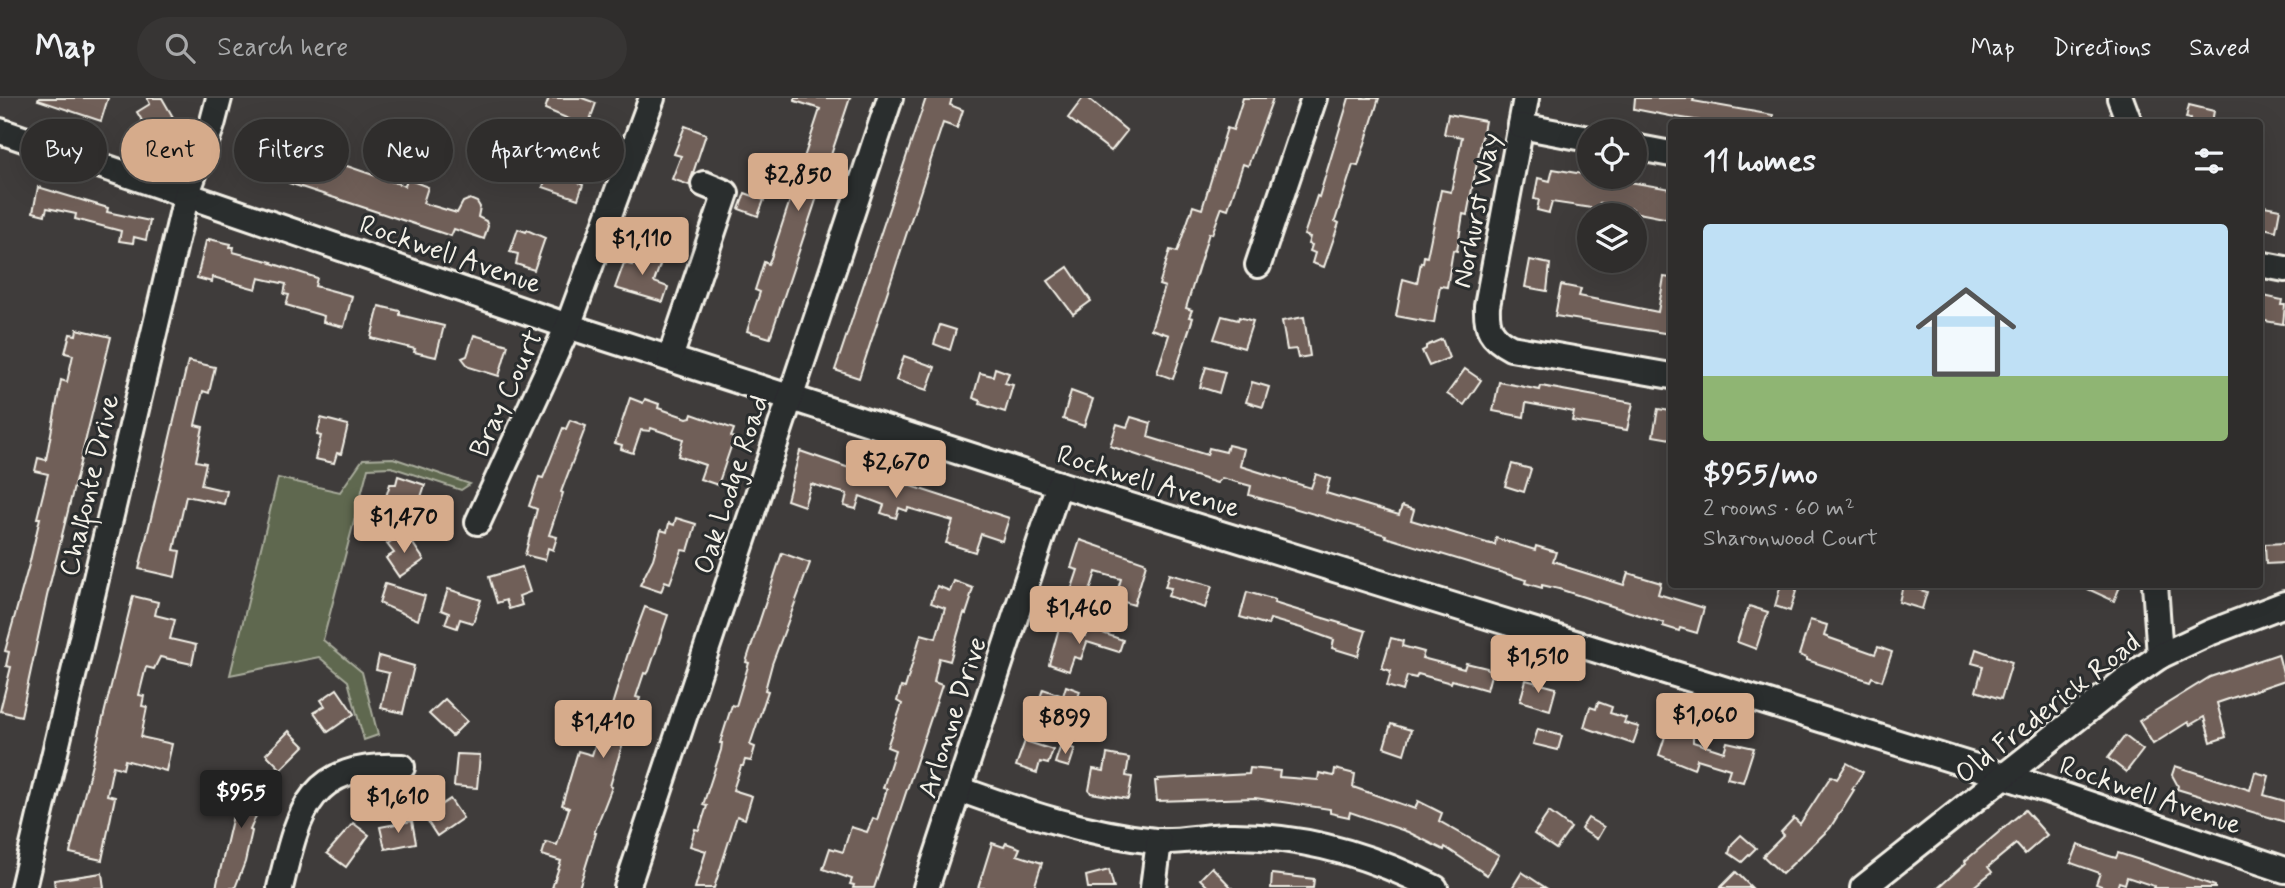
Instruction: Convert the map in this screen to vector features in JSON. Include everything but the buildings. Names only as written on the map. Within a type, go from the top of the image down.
[{"type":"street","name":"Chalfonte Drive","points":[[23,888],[187,193],[219,98]]},
{"type":"street","name":"Bray Court","points":[[478,522],[568,326],[652,98]]},
{"type":"street","name":"Oak Lodge Road","points":[[627,888],[890,98]]},
{"type":"street","points":[[1258,265],[1314,98]]},
{"type":"street","name":"Norhurst Way","points":[[1526,98],[1487,306],[1486,321],[1490,333],[1511,348],[1668,375]]},
{"type":"street","points":[[2120,98],[2128,119]]},
{"type":"street","points":[[1521,126],[1577,137]]},
{"type":"street","name":"Rockwell Avenue","points":[[0,131],[568,326],[1059,484],[2005,776],[2285,870]]},
{"type":"street","points":[[1647,150],[1668,154]]},
{"type":"street","points":[[670,358],[726,193],[704,184]]},
{"type":"street","points":[[2263,265],[2285,269]]},
{"type":"street","name":"Arlonne Drive","points":[[926,888],[1059,484]]},
{"type":"street","points":[[2155,588],[2160,656]]},
{"type":"street","name":"Old Frederick Road","points":[[1863,888],[2124,681],[2160,656],[2209,633],[2285,604]]},
{"type":"street","points":[[280,888],[292,842],[315,793],[331,779],[348,771],[372,766],[402,767]]},
{"type":"street","points":[[959,789],[1079,829],[1160,841],[1229,836],[1300,841],[1374,861],[1435,888]]},
{"type":"street","points":[[1153,888],[1160,841]]},
{"type":"green space","points":[[393,458],[470,484],[461,490],[391,467],[368,468],[323,640],[362,672],[378,735],[364,740],[348,681],[319,657],[230,675],[278,478],[340,492],[363,459]]}]
